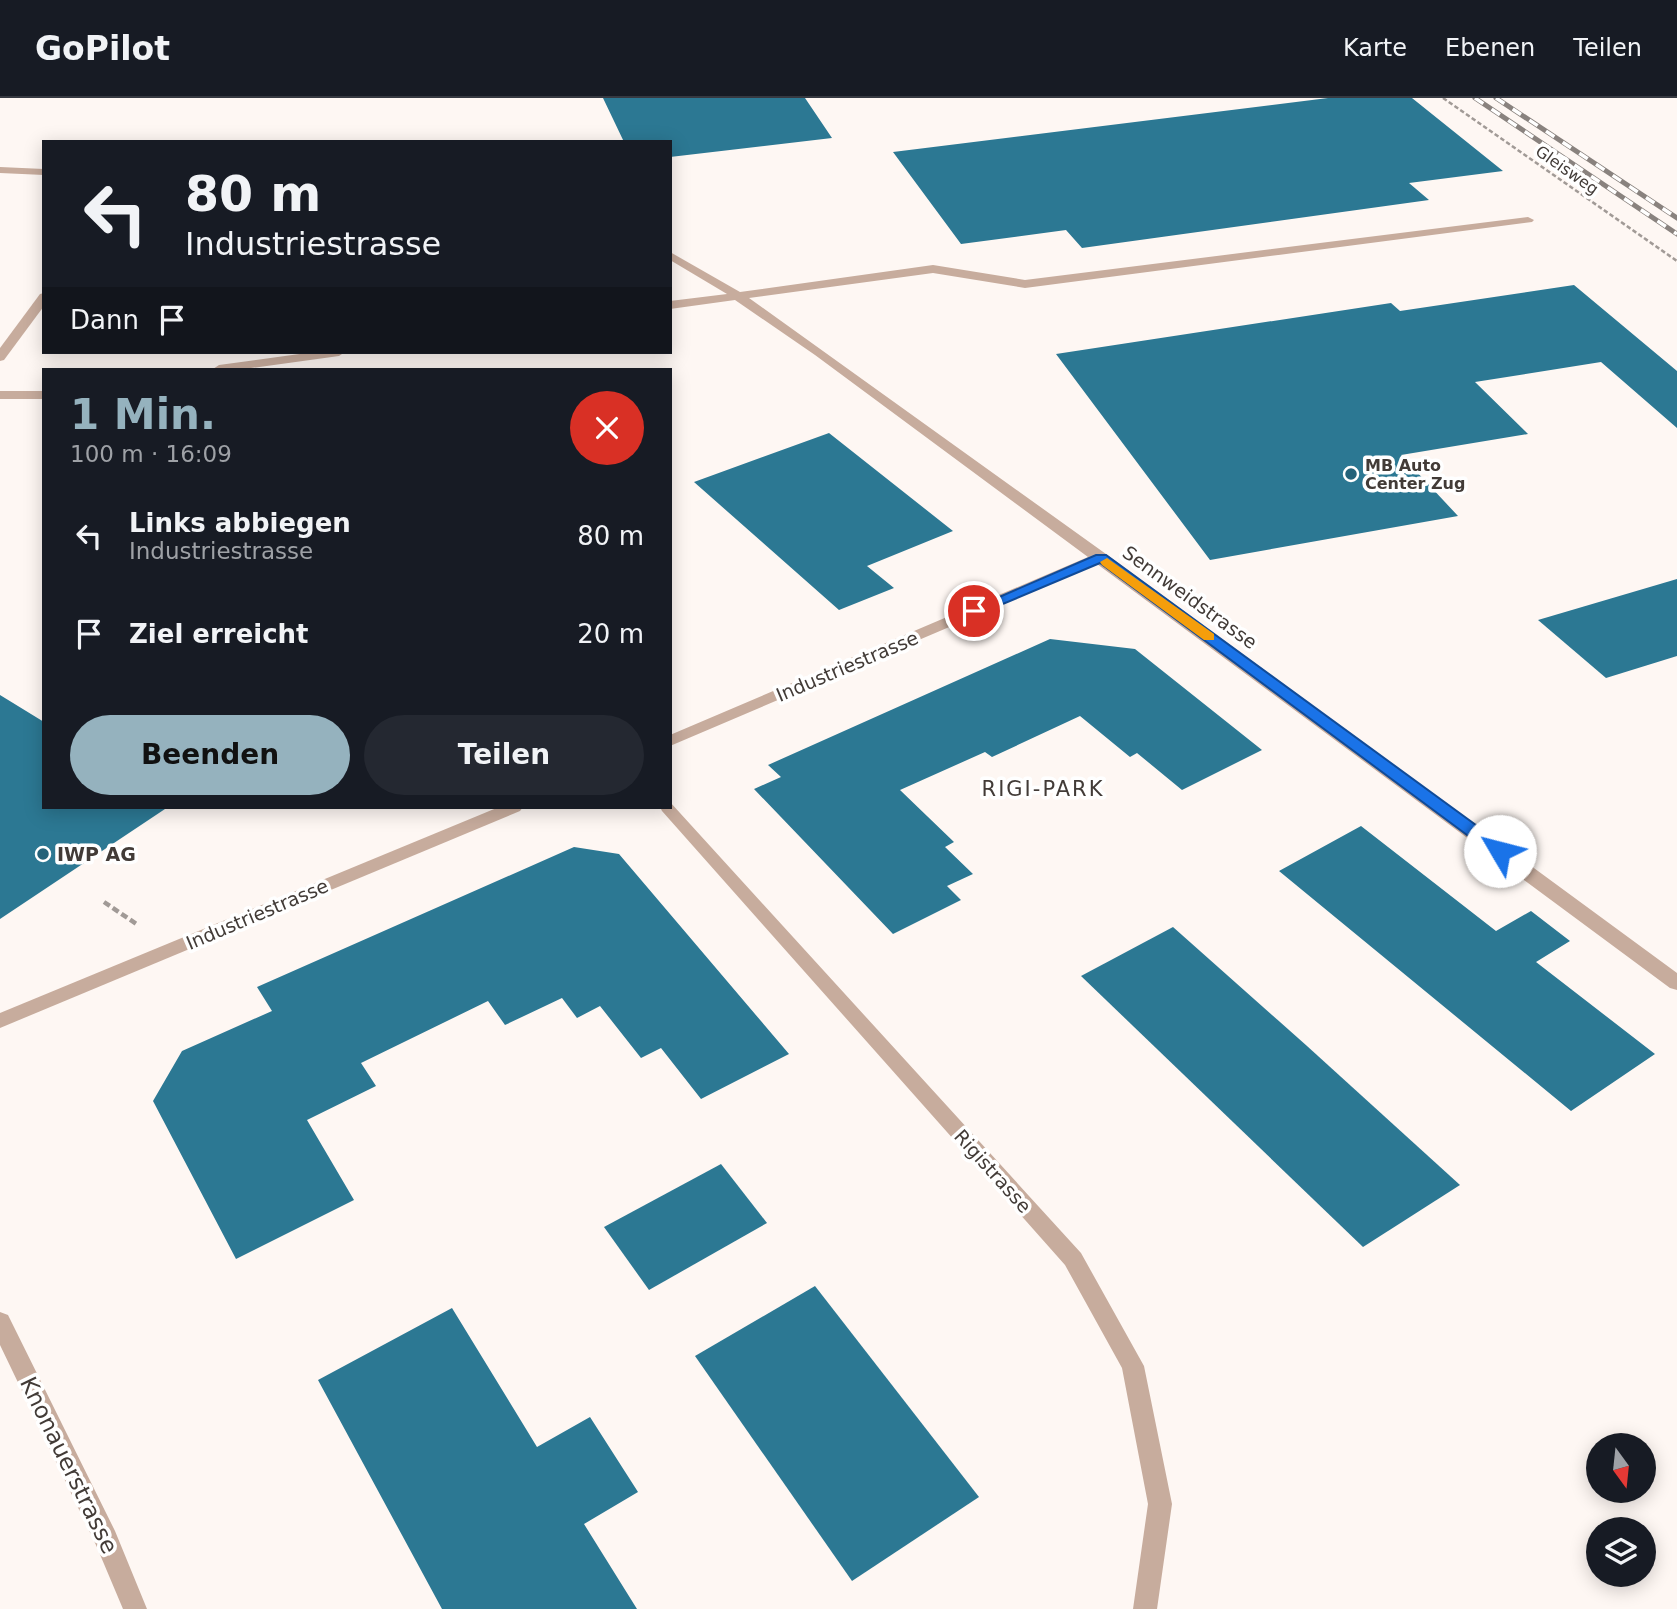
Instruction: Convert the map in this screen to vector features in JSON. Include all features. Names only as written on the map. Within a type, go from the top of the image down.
[{"type":"street","points":[[0,170],[42,172]]},
{"type":"street","points":[[672,305],[933,269],[1025,284],[1528,220]]},
{"type":"street","name":"Sennweidstrasse","points":[[672,256],[738,296],[1101,557],[1677,983]]},
{"type":"street","points":[[0,356],[42,300]]},
{"type":"street","points":[[226,368],[325,354]]},
{"type":"street","points":[[0,395],[42,395]]},
{"type":"street","name":"Industriestrasse","points":[[672,740],[1101,557]]},
{"type":"street","name":"Industriestrasse","points":[[0,1021],[509,809]]},
{"type":"street","name":"Rigistrasse","points":[[670,809],[1073,1259],[1133,1366],[1160,1504],[1145,1609]]},
{"type":"street","name":"Knonauerstrasse","points":[[0,1322],[106,1539],[135,1609]]},
{"type":"path","name":"Gleisweg","points":[[1443,98],[1677,261]]},
{"type":"path","points":[[104,902],[146,931]]},
{"type":"building","points":[[603,98],[805,98],[832,138],[672,157],[672,140],[623,140]]},
{"type":"building","points":[[1328,98],[1412,98],[1503,171],[1409,183],[1429,200],[1082,248],[1066,230],[961,244],[893,152]]},
{"type":"building","points":[[1574,285],[1677,371],[1677,428],[1601,362],[1475,382],[1528,434],[1401,455],[1458,516],[1210,560],[1056,354],[1391,303],[1400,311]]},
{"type":"building","points":[[829,433],[953,531],[867,566],[894,588],[839,610],[694,482]]},
{"type":"building","points":[[1677,579],[1677,656],[1606,678],[1538,620]]},
{"type":"building","points":[[1050,639],[1135,649],[1262,750],[1182,790],[1137,753],[1130,757],[1080,716],[992,757],[985,752],[900,790],[954,842],[945,847],[973,874],[947,886],[961,900],[893,934],[754,789],[781,777],[768,765]]},
{"type":"building","points":[[0,695],[42,721],[42,809],[165,809],[0,919]]},
{"type":"building","points":[[1361,826],[1496,931],[1531,911],[1570,941],[1536,962],[1655,1054],[1571,1111],[1279,871]]},
{"type":"building","points":[[574,847],[619,854],[789,1054],[701,1099],[661,1048],[641,1058],[600,1006],[577,1018],[562,998],[505,1025],[488,1001],[361,1063],[376,1086],[307,1120],[354,1200],[236,1259],[153,1101],[182,1051],[272,1011],[257,987]]},
{"type":"building","points":[[1173,927],[1460,1185],[1363,1247],[1081,976]]},
{"type":"building","points":[[721,1164],[767,1223],[649,1290],[604,1227]]},
{"type":"building","points":[[815,1286],[979,1497],[852,1581],[695,1356]]},
{"type":"building","points":[[452,1308],[537,1447],[590,1417],[638,1492],[584,1524],[637,1609],[442,1609],[318,1380]]},
{"type":"railway","points":[[1475,98],[1677,234]]},
{"type":"railway","points":[[1496,98],[1677,218]]},
{"type":"slow traffic","points":[[1107,562],[1209,637]]},
{"type":"place","name":"MB Auto Center Zug","points":[[1351,474]]},
{"type":"place","name":"IWP AG","points":[[43,854]]},
{"type":"district","name":"RIGI-PARK","points":[[1043,789]]},
{"type":"route","points":[[974,611],[1101,557],[1500,851]]}]
